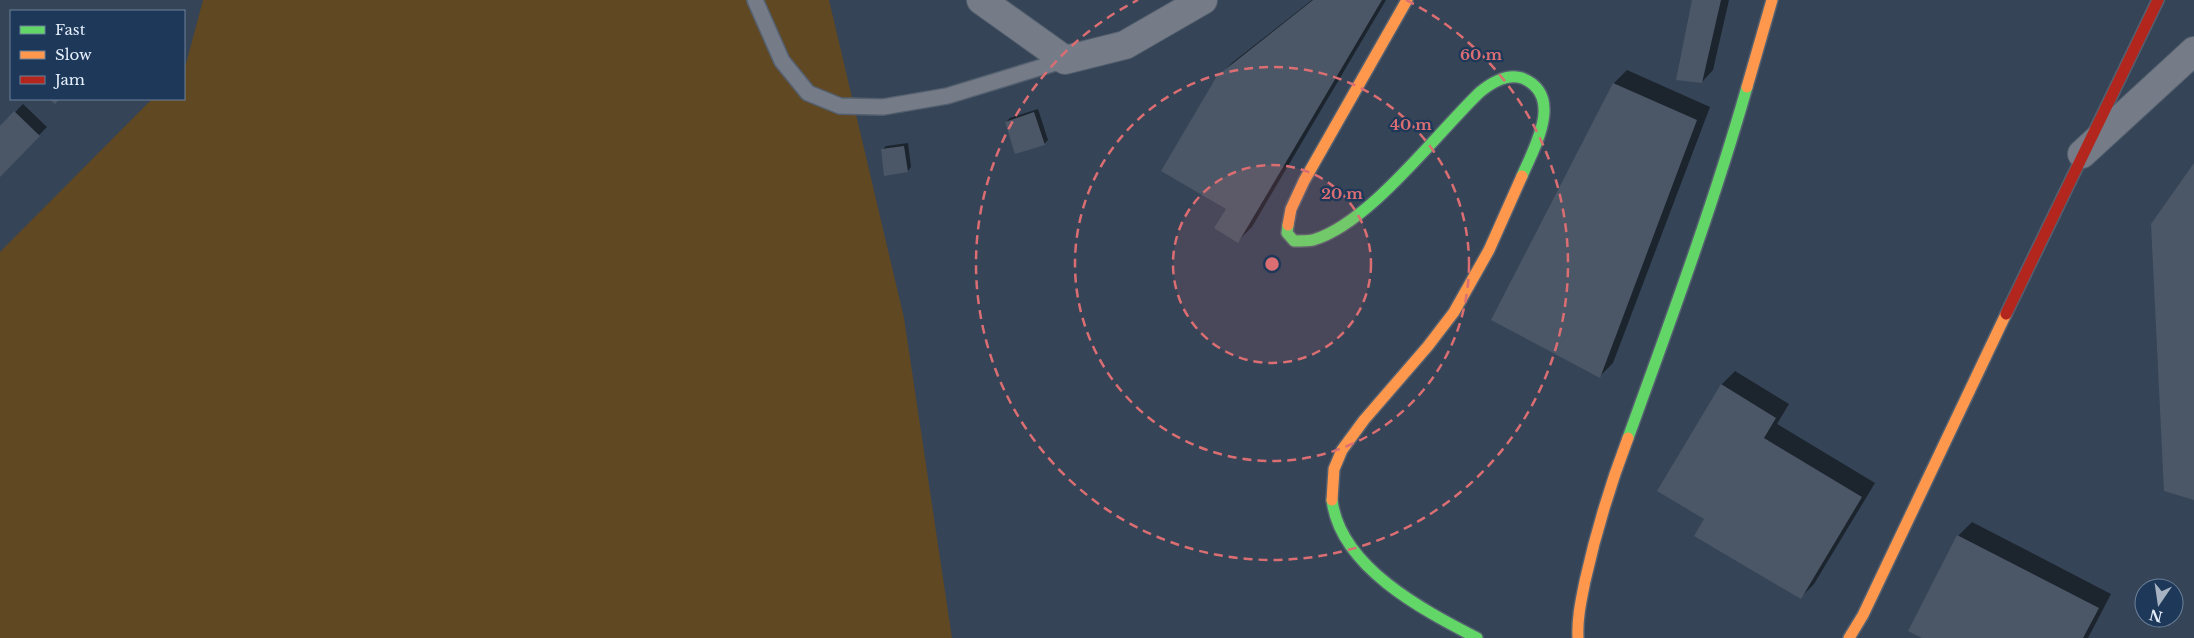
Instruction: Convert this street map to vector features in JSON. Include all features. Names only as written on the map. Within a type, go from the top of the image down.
[{"type":"street","points":[[981,0],[1064,60],[1125,45],[1203,0]]},
{"type":"street","points":[[1408,0],[1304,181],[1291,209],[1287,233],[1294,241],[1309,243],[1350,220],[1381,194],[1469,104],[1494,82],[1508,76],[1524,79],[1539,89],[1544,106],[1543,126],[1510,208],[1477,274],[1441,330],[1340,452],[1333,478],[1332,501],[1337,526],[1355,553],[1391,586],[1444,621],[1477,638]]},
{"type":"street","points":[[1578,638],[1577,622],[1590,559],[1610,486],[1692,263],[1725,165],[1772,0]]},
{"type":"street","points":[[1849,638],[1864,615],[2082,154],[2158,0]]},
{"type":"street","points":[[2082,154],[2194,51]]},
{"type":"lane","points":[[755,0],[782,62],[808,93],[840,106],[883,107],[947,96],[1064,60]]},
{"type":"shaded area","points":[[203,0],[829,0],[904,318],[952,638],[0,638],[0,252],[151,100],[185,100],[186,64]]},
{"type":"building","points":[[1313,0],[1382,0],[1238,243],[1214,228],[1226,209],[1161,171],[1217,76]]},
{"type":"building","points":[[1692,0],[1721,0],[1702,83],[1676,80]]},
{"type":"building","points":[[1613,83],[1697,120],[1600,378],[1491,320]]},
{"type":"building","points":[[50,100],[59,100],[55,104]]},
{"type":"building","points":[[14,111],[40,136],[0,177],[0,126]]},
{"type":"building","points":[[1034,112],[1045,145],[1015,154],[1005,122]]},
{"type":"building","points":[[904,146],[908,172],[884,176],[881,149]]},
{"type":"building","points":[[2194,163],[2194,500],[2164,491],[2151,224]]},
{"type":"building","points":[[1721,384],[1776,418],[1764,438],[1862,497],[1801,599],[1694,536],[1704,519],[1657,491]]},
{"type":"building","points":[[1957,535],[2099,608],[2083,638],[1922,638],[1908,631]]},
{"type":"traffic: fast","points":[[1288,225],[1287,233],[1294,241],[1306,241],[1334,231],[1357,216],[1401,175],[1480,92],[1494,82],[1510,77],[1522,78],[1535,86],[1542,97],[1544,109],[1539,137],[1522,176]]},
{"type":"traffic: fast","points":[[1628,438],[1705,220],[1747,87]]},
{"type":"traffic: fast","points":[[1332,500],[1338,524],[1350,546],[1367,566],[1387,584],[1410,600],[1477,638]]},
{"type":"traffic: slow","points":[[1288,225],[1291,209],[1304,181],[1407,0]]},
{"type":"traffic: slow","points":[[1747,87],[1772,0]]},
{"type":"traffic: slow","points":[[1332,500],[1334,469],[1342,450],[1364,420],[1428,346],[1454,312],[1489,250],[1522,176]]},
{"type":"traffic: slow","points":[[1849,638],[1863,615],[2006,314]]},
{"type":"traffic: slow","points":[[1578,638],[1578,623],[1589,563],[1609,491],[1628,438]]},
{"type":"traffic: jam","points":[[2006,314],[2158,0]]}]
